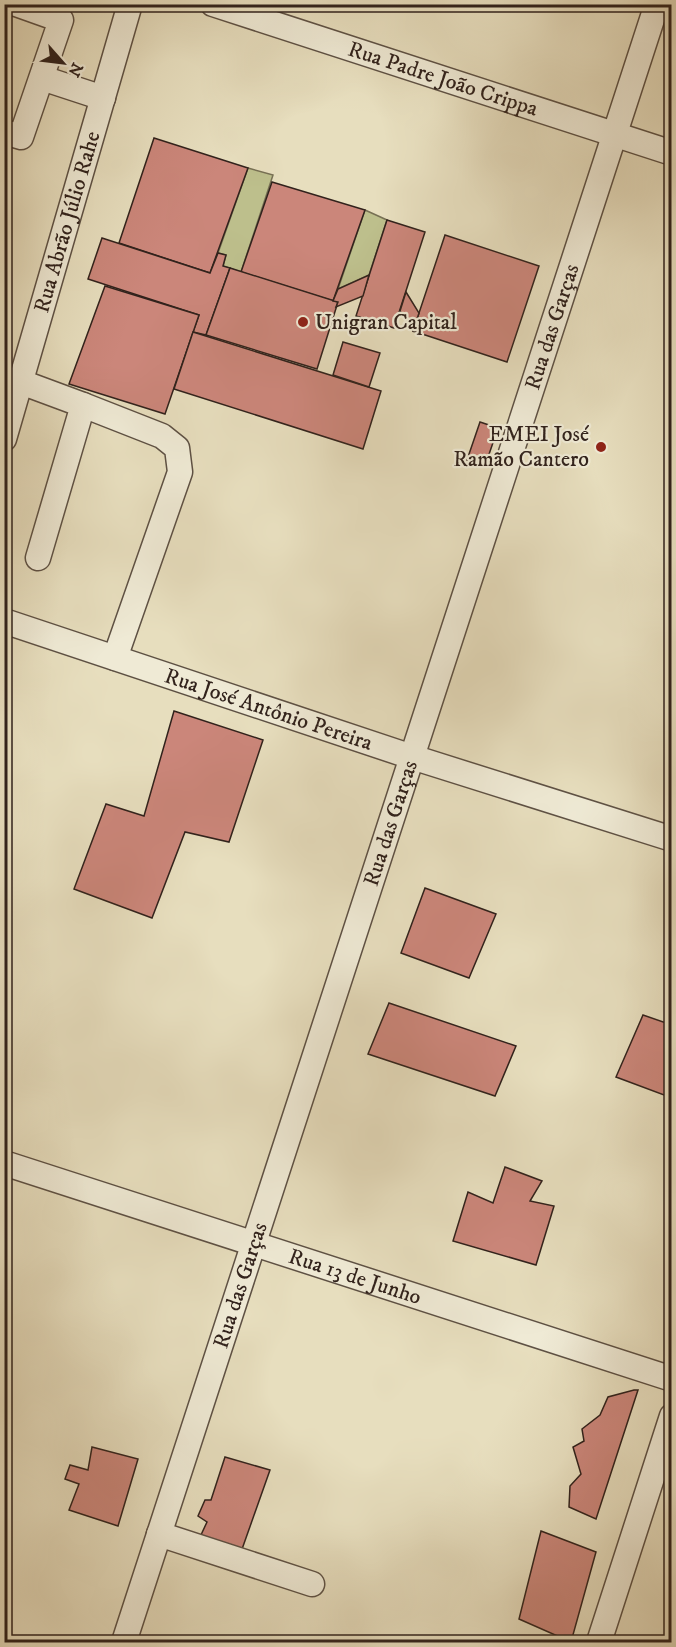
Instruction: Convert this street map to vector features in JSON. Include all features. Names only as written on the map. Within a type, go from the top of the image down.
[{"type":"street","points":[[4,132],[21,137],[61,20],[16,4]]},
{"type":"street","name":"Rua Abrão Júlio Rahe","points":[[4,439],[130,4]]},
{"type":"street","name":"Rua Padre João Crippa","points":[[213,4],[672,153]]},
{"type":"street","name":"Rua das Garças","points":[[124,1642],[657,4]]},
{"type":"street","points":[[42,78],[103,98]]},
{"type":"street","points":[[21,382],[162,436],[177,448],[180,472],[115,658]]},
{"type":"street","points":[[38,558],[83,405]]},
{"type":"street","name":"Rua José Antônio Pereira","points":[[4,621],[672,839]]},
{"type":"street","name":"Rua 13 de Junho","points":[[4,1162],[672,1379]]},
{"type":"street","points":[[599,1642],[672,1416]]},
{"type":"street","points":[[159,1534],[312,1584]]},
{"type":"green space","points":[[248,168],[273,175],[241,272],[223,266],[226,255],[218,253]]},
{"type":"green space","points":[[365,210],[387,220],[369,275],[338,289]]},
{"type":"building","points":[[154,138],[248,168],[210,273],[119,243]]},
{"type":"building","points":[[272,182],[365,210],[333,301],[241,272]]},
{"type":"building","points":[[387,220],[425,232],[394,328],[356,316]]},
{"type":"building","points":[[445,235],[539,266],[507,362],[413,331]]},
{"type":"building","points":[[102,238],[210,273],[218,253],[226,255],[223,266],[230,268],[206,335],[193,332],[199,315],[88,279]]},
{"type":"building","points":[[230,268],[338,302],[317,369],[206,335]]},
{"type":"building","points":[[369,275],[363,296],[336,307],[338,302],[333,301],[338,289]]},
{"type":"building","points":[[105,286],[199,315],[165,414],[69,384]]},
{"type":"building","points":[[406,292],[419,313],[413,331],[400,311]]},
{"type":"building","points":[[193,332],[381,391],[363,449],[174,389]]},
{"type":"building","points":[[343,342],[380,353],[369,387],[333,375]]},
{"type":"building","points":[[480,422],[498,428],[485,466],[467,460]]},
{"type":"building","points":[[174,711],[263,740],[229,842],[185,832],[152,918],[74,889],[106,804],[144,816]]},
{"type":"building","points":[[425,888],[496,914],[469,978],[401,953]]},
{"type":"building","points":[[389,1003],[516,1046],[495,1096],[368,1054]]},
{"type":"building","points":[[643,1015],[672,1025],[672,1098],[616,1077]]},
{"type":"building","points":[[505,1167],[542,1181],[530,1201],[554,1206],[536,1265],[453,1241],[468,1192],[493,1203]]},
{"type":"building","points":[[638,1390],[596,1519],[569,1507],[570,1486],[581,1474],[573,1447],[584,1441],[582,1429],[600,1415],[608,1397]]},
{"type":"building","points":[[92,1447],[138,1459],[118,1526],[69,1510],[79,1484],[65,1479],[70,1465],[88,1470]]},
{"type":"building","points":[[225,1457],[270,1470],[241,1552],[200,1537],[207,1522],[198,1516],[205,1500],[211,1500]]},
{"type":"building","points":[[541,1531],[596,1552],[571,1642],[519,1619]]},
{"type":"place","name":"Unigran Capital","points":[[303,322]]},
{"type":"place","name":"EMEI José Ramão Cantero","points":[[601,447]]}]
